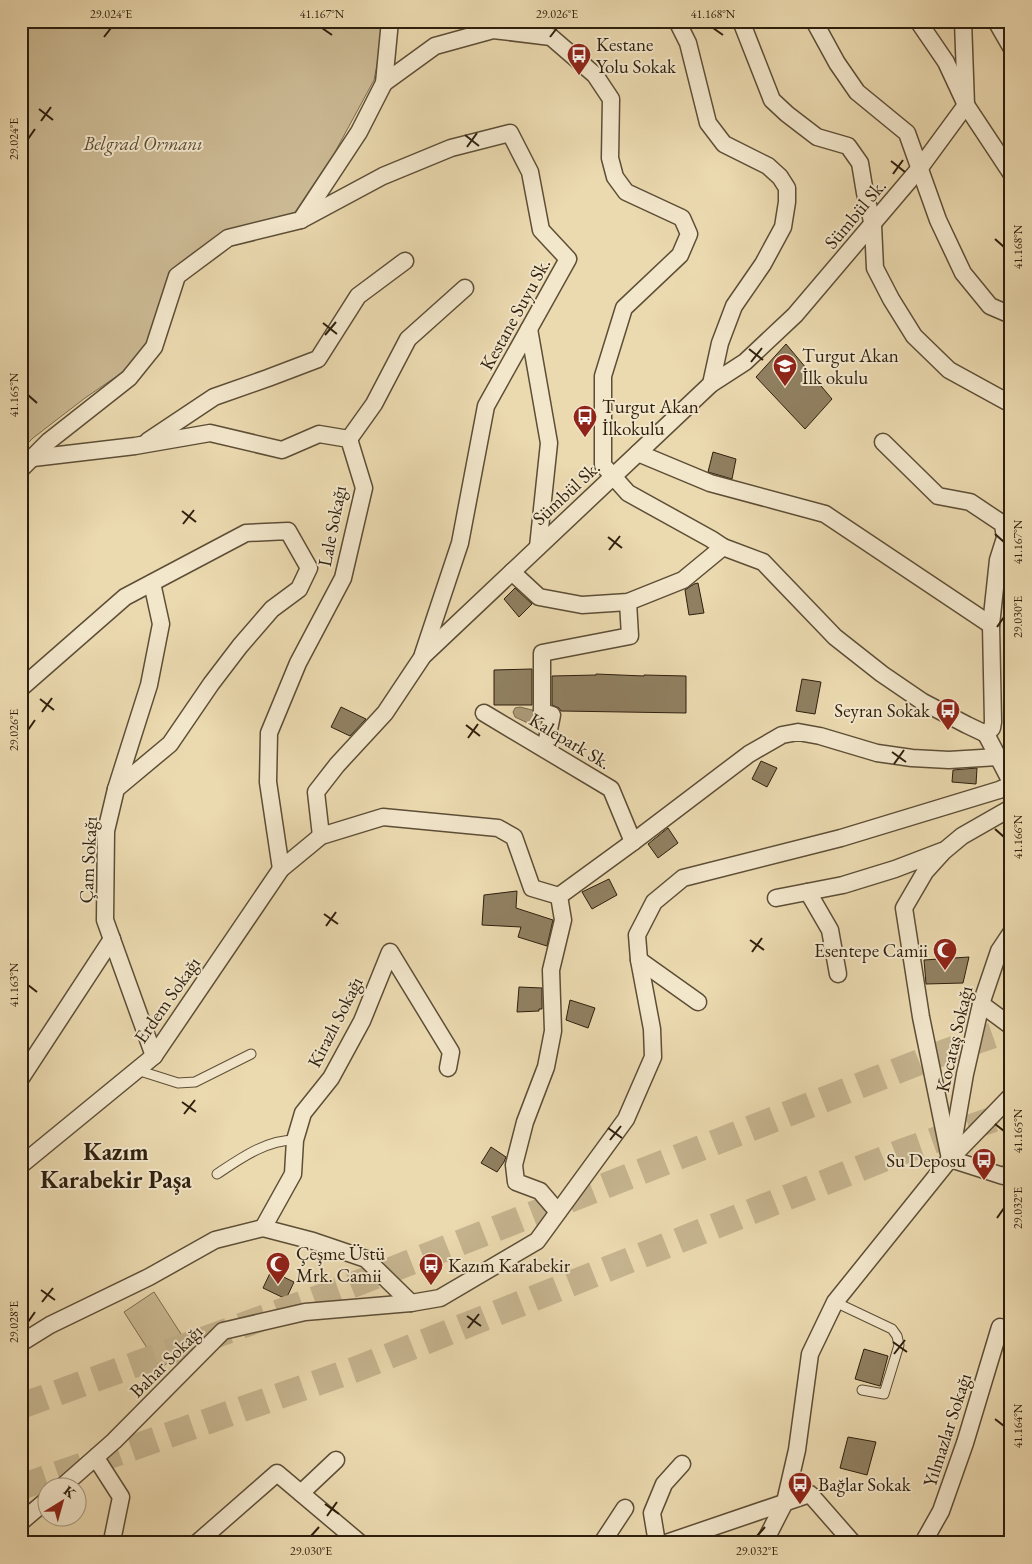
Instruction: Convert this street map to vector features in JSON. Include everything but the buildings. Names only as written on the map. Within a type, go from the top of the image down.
[{"type":"street","points":[[27,463],[50,441],[129,378],[154,348],[178,276],[228,238],[302,220],[359,132],[384,83],[390,21]]},
{"type":"street","points":[[677,21],[688,43],[708,123],[724,144],[768,166],[780,177],[787,188],[788,202],[782,227],[763,264],[734,306],[720,343],[711,384]]},
{"type":"street","points":[[741,21],[772,100],[817,137],[848,146],[860,163],[864,193],[873,225],[875,268],[891,299],[914,336],[949,370],[1011,404]]},
{"type":"street","points":[[814,21],[837,63],[857,92],[907,133],[938,220],[963,273],[990,306],[1011,315]]},
{"type":"street","points":[[918,21],[946,62],[966,105],[1011,173]]},
{"type":"street","points":[[963,21],[966,105]]},
{"type":"street","points":[[996,21],[1011,47]]},
{"type":"street","points":[[384,83],[435,46],[494,30],[551,37],[595,75],[611,99],[610,158],[615,177],[626,192],[682,218],[689,234],[680,255],[624,308],[603,376],[603,465],[628,493],[711,539],[723,548],[763,562],[835,637],[882,674],[923,702],[986,734],[1011,783]]},
{"type":"street","name":"Sümbül Sk.","points":[[321,836],[316,792],[337,765],[385,713],[423,656],[711,384],[745,362],[795,316],[920,169],[966,105]]},
{"type":"street","name":"Kestane Suyu Sk.","points":[[302,220],[383,176],[451,148],[510,133],[530,172],[541,230],[568,259],[486,406],[460,543],[423,656]]},
{"type":"street","points":[[142,445],[214,397],[318,359],[358,296],[406,261]]},
{"type":"street","points":[[27,463],[210,433],[282,450],[319,434],[349,439],[374,404],[408,339],[465,288]]},
{"type":"street","points":[[529,329],[549,443],[538,547]]},
{"type":"street","name":"Lale Sokağı","points":[[281,868],[268,782],[269,733],[298,663],[343,578],[364,488],[349,439]]},
{"type":"street","points":[[883,442],[938,496],[970,502],[1003,524],[1005,538],[998,560],[992,625],[993,722],[992,728],[986,734]]},
{"type":"street","points":[[638,453],[710,483],[825,514],[992,625]]},
{"type":"street","points":[[21,688],[124,596],[246,533],[288,531],[309,568],[299,590],[272,609],[240,646],[211,684],[170,744],[116,789]]},
{"type":"street","points":[[512,572],[539,597],[582,605],[628,602],[683,580],[723,548]]},
{"type":"street","name":"Çam Sokağı","points":[[152,583],[161,624],[149,685],[116,789],[106,831],[105,920],[154,1056]]},
{"type":"street","points":[[545,749],[552,715],[542,712],[542,653],[630,636],[628,602]]},
{"type":"street","name":"Kalepark Sk.","points":[[484,713],[611,789],[633,842]]},
{"type":"street","points":[[559,896],[749,754],[782,735],[798,732],[820,736],[877,753],[912,758],[949,760],[998,757]]},
{"type":"street","name":"Bahar Sokağı","points":[[74,1476],[114,1441],[223,1331],[305,1312],[411,1303],[440,1298],[537,1241],[626,1119],[653,1057],[652,1029],[638,960],[637,935],[654,902],[683,878],[841,838],[999,790],[1011,783]]},
{"type":"street","points":[[950,1159],[921,1017],[904,908],[925,872],[944,851],[962,836],[1011,808]]},
{"type":"street","points":[[321,836],[383,817],[498,828],[514,837],[532,888],[559,896]]},
{"type":"street","name":"Erdem Sokağı","points":[[21,1165],[154,1056],[281,868],[321,836]]},
{"type":"street","points":[[776,898],[843,885],[944,851]]},
{"type":"street","points":[[808,892],[830,930],[838,974]]},
{"type":"street","points":[[558,1212],[540,1191],[516,1182],[514,1165],[525,1122],[546,1067],[554,1031],[551,970],[562,920],[559,896]]},
{"type":"street","name":"Kocataş Sokağı","points":[[950,1159],[964,1074],[981,1004],[999,950],[1011,933]]},
{"type":"street","points":[[21,1078],[112,939]]},
{"type":"street","name":"Kirazlı Sokağı","points":[[262,1228],[293,1174],[295,1140],[303,1113],[331,1078],[362,1021],[390,952],[451,1052],[448,1068]]},
{"type":"street","points":[[638,960],[698,1002]]},
{"type":"street","points":[[981,1004],[1011,1026]]},
{"type":"street","points":[[764,1543],[784,1502],[797,1450],[810,1354],[835,1302],[950,1159],[1011,1096]]},
{"type":"street","points":[[950,1159],[1003,1176],[1011,1172]]},
{"type":"street","points":[[21,1343],[50,1325],[149,1277],[215,1240],[262,1228],[313,1241],[366,1259],[411,1303]]},
{"type":"street","name":"Yılmazlar Sokağı","points":[[923,1543],[941,1511],[966,1443],[1000,1327]]},
{"type":"street","points":[[96,1458],[121,1497],[113,1536],[115,1543]]},
{"type":"street","points":[[301,1493],[336,1460]]},
{"type":"street","points":[[656,1543],[652,1513],[664,1484],[682,1464]]},
{"type":"street","points":[[196,1543],[277,1472],[360,1543]]},
{"type":"street","points":[[666,1543],[810,1494],[853,1543]]},
{"type":"street","points":[[21,1522],[38,1508]]},
{"type":"street","points":[[602,1543],[625,1508]]},
{"type":"lane","points":[[136,1070],[178,1083],[195,1082],[251,1054]]},
{"type":"lane","points":[[217,1174],[251,1152],[281,1140],[295,1140]]},
{"type":"lane","points":[[835,1302],[892,1329],[897,1336],[899,1345],[884,1394],[862,1390]]},
{"type":"green space","name":"Belgrad Ormanı","points":[[21,21],[384,21],[384,29],[374,80],[335,152],[293,215],[171,274],[147,348],[120,374],[85,398],[33,438],[21,450]]},
{"type":"green space","points":[[154,1292],[190,1348],[160,1368],[124,1312]]},
{"type":"shaded area","points":[[520,707],[536,711],[540,718],[538,724],[534,726],[515,717],[513,712],[515,708]]},
{"type":"tunnel","points":[[21,1406],[340,1290],[945,1052],[1011,1029]]},
{"type":"tunnel","points":[[21,1487],[359,1368],[901,1152],[1011,1113]]},
{"type":"place","name":"Kestane Yolu Sokak","points":[[579,76]]},
{"type":"place","name":"Turgut Akan İlk okulu","points":[[785,387]]},
{"type":"place","name":"Turgut Akan İlkokulu","points":[[585,438]]},
{"type":"place","name":"Seyran Sokak","points":[[948,731]]},
{"type":"place","name":"Esentepe Camii","points":[[945,971]]},
{"type":"place","name":"Su Deposu","points":[[984,1181]]},
{"type":"place","name":"Çeşme Üstü Mrk. Camii","points":[[278,1285]]},
{"type":"place","name":"Kazım Karabekir","points":[[431,1286]]},
{"type":"place","name":"Bağlar Sokak","points":[[800,1505]]},
{"type":"district","name":"Kazım Karabekir Paşa","points":[[116,1165]]}]
